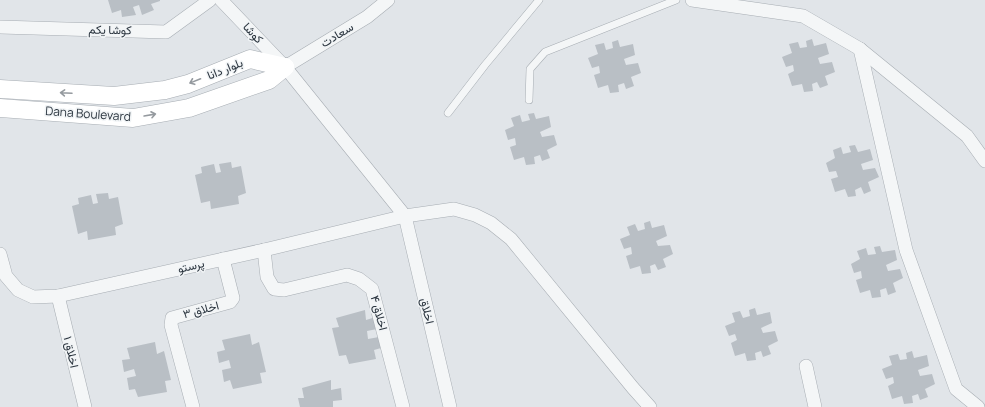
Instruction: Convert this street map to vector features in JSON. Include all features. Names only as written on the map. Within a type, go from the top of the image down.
[{"type":"street","name":"کوشا یکم","points":[[0,27],[166,32],[210,0]]},
{"type":"street","name":"کوشا","points":[[222,0],[285,67]]},
{"type":"street","name":"سعادت","points":[[285,67],[367,17],[388,0]]},
{"type":"street","points":[[692,0],[803,16],[860,49],[967,136],[985,161]]},
{"type":"street","points":[[860,49],[906,250],[956,389],[978,407]]},
{"type":"street","name":"بلوار دانا","points":[[0,89],[114,96],[165,90],[188,84],[250,59],[285,67]]},
{"type":"street","name":"Dana Boulevard","points":[[0,108],[133,118],[189,108],[269,80],[285,67]]},
{"type":"street","points":[[285,67],[405,216]]},
{"type":"street","name":"پرستو","points":[[0,254],[6,276],[18,290],[33,297],[58,296],[264,250],[405,216],[454,210],[475,214],[491,223],[511,239],[650,407]]},
{"type":"street","name":"اخلاق","points":[[405,216],[450,407]]},
{"type":"street","name":"اخلاق ۴","points":[[264,250],[267,277],[274,289],[284,290],[347,275],[359,278],[372,289],[403,407]]},
{"type":"street","name":"اخلاق ۳","points":[[193,407],[171,325],[172,318],[230,302],[233,298],[223,259]]},
{"type":"street","name":"اخلاق ۱","points":[[58,296],[85,407]]},
{"type":"street","points":[[806,366],[815,407]]},
{"type":"lane","points":[[448,113],[485,65],[539,0]]},
{"type":"lane","points":[[528,100],[530,69],[545,52],[676,0]]},
{"type":"building","points":[[108,0],[160,1],[151,4],[154,10],[142,15],[139,5],[133,7],[136,15],[122,17],[121,10],[112,13]]},
{"type":"building","points":[[812,39],[814,46],[826,43],[829,54],[818,58],[820,64],[832,62],[835,72],[825,76],[828,85],[820,88],[817,82],[812,84],[813,91],[804,92],[802,84],[792,86],[788,74],[794,71],[793,65],[786,67],[782,57],[792,53],[789,44],[798,42],[800,48],[807,47],[806,41]]},
{"type":"building","points":[[618,40],[620,47],[633,44],[635,55],[624,59],[626,65],[638,63],[641,73],[631,77],[634,86],[626,89],[624,83],[618,85],[619,92],[610,93],[608,85],[598,88],[594,75],[600,73],[599,66],[592,68],[588,58],[598,54],[595,45],[604,43],[606,50],[613,48],[612,42]]},
{"type":"building","points":[[534,113],[536,119],[549,116],[551,127],[540,132],[542,137],[554,135],[557,145],[547,150],[550,158],[542,161],[540,155],[534,157],[535,164],[526,165],[524,157],[514,160],[510,147],[516,145],[515,138],[508,140],[505,130],[514,126],[511,118],[520,115],[522,122],[530,120],[528,114]]},
{"type":"building","points":[[855,145],[858,152],[870,149],[873,160],[861,164],[863,170],[875,168],[879,177],[868,182],[871,191],[864,194],[861,187],[855,190],[856,196],[848,197],[845,189],[835,192],[831,179],[838,177],[836,171],[829,172],[826,163],[835,158],[833,150],[841,147],[843,154],[851,152],[849,146]]},
{"type":"building","points":[[231,162],[232,168],[241,166],[246,193],[238,196],[239,204],[211,209],[210,201],[201,203],[195,175],[202,173],[201,167],[214,164],[216,173],[221,172],[219,164]]},
{"type":"building","points":[[108,193],[109,199],[118,197],[123,224],[115,227],[116,235],[88,240],[87,231],[78,234],[72,206],[79,204],[78,198],[91,195],[93,204],[98,203],[96,194]]},
{"type":"building","points":[[650,221],[652,228],[664,225],[667,236],[656,241],[658,246],[670,245],[673,254],[663,259],[666,267],[658,270],[655,264],[650,266],[651,273],[642,274],[640,266],[630,269],[626,256],[632,254],[631,247],[624,249],[620,239],[630,235],[627,227],[635,224],[638,231],[645,229],[644,223]]},
{"type":"building","points":[[880,246],[882,252],[895,250],[897,260],[886,265],[888,271],[900,269],[903,278],[893,283],[896,292],[888,295],[886,288],[880,290],[881,297],[872,298],[870,290],[860,293],[856,280],[862,278],[861,271],[854,273],[851,264],[860,259],[857,251],[866,248],[868,255],[876,254],[874,247]]},
{"type":"building","points":[[755,308],[757,315],[770,312],[772,323],[761,328],[763,333],[775,331],[778,341],[768,346],[771,354],[763,357],[761,351],[755,353],[756,360],[747,361],[745,353],[735,356],[731,343],[737,340],[735,334],[729,336],[725,326],[735,322],[732,313],[740,311],[743,318],[750,316],[749,310]]},
{"type":"building","points":[[365,310],[366,320],[376,317],[377,329],[367,331],[368,339],[379,337],[381,348],[374,350],[376,359],[349,364],[346,355],[339,356],[332,328],[339,327],[336,318]]},
{"type":"building","points":[[250,334],[252,345],[259,342],[266,372],[260,373],[262,383],[233,389],[230,380],[224,382],[222,370],[231,368],[229,360],[219,363],[217,352],[225,350],[222,340]]},
{"type":"building","points":[[155,342],[157,354],[164,351],[171,380],[165,381],[167,392],[138,397],[135,389],[129,390],[127,378],[136,376],[134,369],[124,372],[122,360],[130,359],[127,348]]},
{"type":"building","points":[[912,351],[914,358],[927,355],[929,366],[918,370],[920,376],[932,374],[935,384],[925,389],[928,397],[920,400],[918,394],[912,396],[913,403],[904,404],[902,396],[892,399],[888,386],[894,383],[893,377],[886,379],[882,369],[892,365],[889,356],[898,354],[900,360],[907,359],[906,353]]},
{"type":"building","points":[[331,380],[331,390],[341,388],[342,400],[333,401],[333,407],[300,407],[298,398],[304,398],[302,388]]}]
